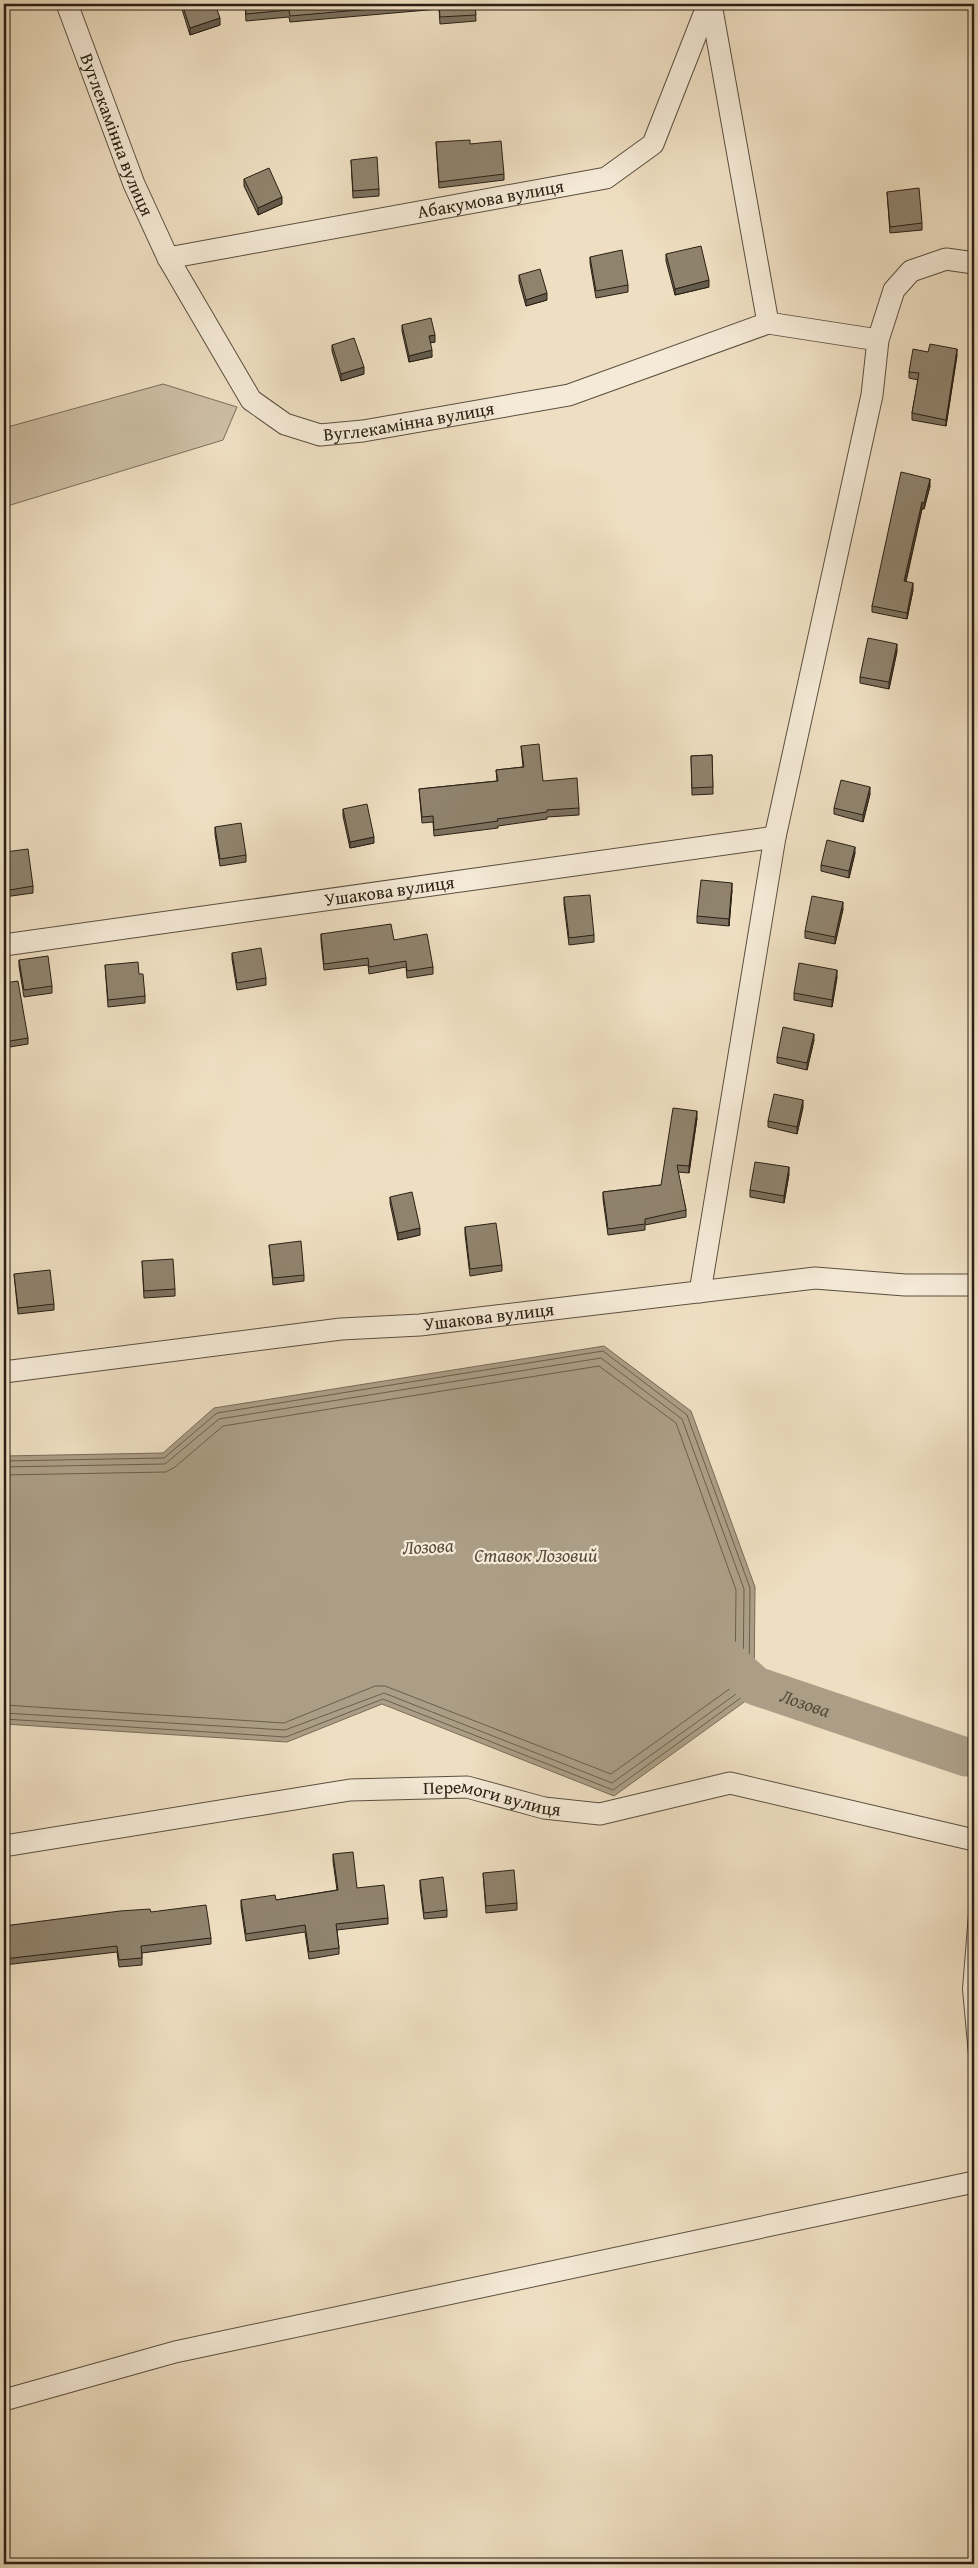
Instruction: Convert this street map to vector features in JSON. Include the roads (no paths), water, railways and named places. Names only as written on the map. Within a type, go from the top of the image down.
[{"type":"street","name":"Вуглекамінна вулиця","points":[[67,4],[134,184],[168,258],[251,400],[285,424],[320,435],[363,430],[570,396],[768,324],[878,340]]},
{"type":"street","name":"Абакумова вулиця","points":[[168,258],[606,178],[653,144],[710,4]]},
{"type":"street","points":[[710,4],[768,324]]},
{"type":"street","points":[[700,1292],[775,837],[872,395],[878,340],[894,290],[911,271],[946,259],[974,263]]},
{"type":"street","name":"Ушакова вулиця","points":[[4,945],[775,837]]},
{"type":"street","name":"Ушакова вулиця","points":[[4,1372],[341,1329],[420,1325],[815,1278],[905,1285],[974,1285]]},
{"type":"street","name":"Перемоги вулиця","points":[[4,1846],[350,1790],[467,1787],[544,1808],[600,1814],[730,1783],[974,1840]]},
{"type":"street","points":[[4,2400],[175,2352],[974,2182]]},
{"type":"lane","points":[[974,1914],[968,1989],[974,2055]]},
{"type":"water","name":"Ставок Лозовий","points":[[604,1346],[691,1411],[755,1587],[754,1695],[614,1796],[382,1704],[287,1742],[4,1724],[4,1456],[163,1453],[214,1408]]},
{"type":"waterway","name":"Лозова","points":[[714,1649],[756,1686],[966,1757]]}]
